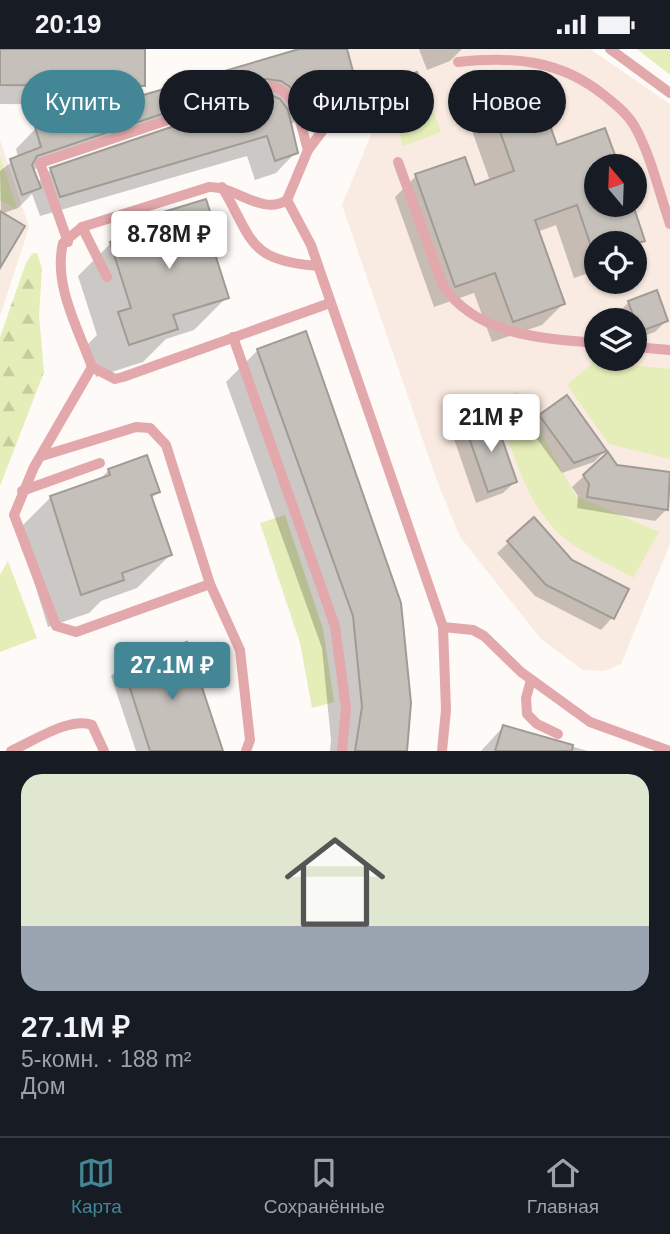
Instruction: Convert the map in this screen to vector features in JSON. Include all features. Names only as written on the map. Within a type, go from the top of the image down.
[{"type":"lane","points":[[610,49],[670,93]]},
{"type":"lane","points":[[458,62],[499,58],[529,60],[567,71],[593,86],[625,112],[635,127],[670,224]]},
{"type":"lane","points":[[68,242],[41,159],[269,86],[278,87],[289,96],[308,150]]},
{"type":"lane","points":[[321,133],[308,150],[287,200],[275,205],[258,203],[222,187],[190,193],[82,227],[68,242],[63,243],[60,270],[68,303],[92,367],[116,379],[330,303]]},
{"type":"lane","points":[[397,162],[443,286],[452,300],[466,312],[497,328],[584,341]]},
{"type":"lane","points":[[222,187],[238,213],[247,237],[257,249],[293,264],[318,266]]},
{"type":"lane","points":[[287,200],[303,229],[318,266],[443,627],[446,711],[442,751]]},
{"type":"lane","points":[[82,227],[107,277]]},
{"type":"lane","points":[[233,337],[335,626],[346,708],[342,751]]},
{"type":"lane","points":[[647,348],[670,350]]},
{"type":"lane","points":[[92,367],[22,491],[13,515],[57,626],[76,632],[210,584]]},
{"type":"lane","points":[[42,456],[136,427],[150,428],[166,445],[210,584],[240,650],[250,740],[246,751]]},
{"type":"lane","points":[[22,491],[100,463]]},
{"type":"lane","points":[[443,627],[472,630],[484,636],[531,680],[590,722],[670,751]]},
{"type":"lane","points":[[531,680],[526,698],[527,714],[537,724],[558,734]]},
{"type":"lane","points":[[11,751],[71,725],[85,722],[92,725],[104,751]]},
{"type":"shaded area","points":[[347,49],[590,49],[670,104],[670,544],[621,664],[604,671],[583,670],[541,639],[460,537],[437,481],[342,205],[372,133],[434,133],[434,70],[354,70]]},
{"type":"shaded area","points":[[0,140],[29,227],[0,316]]},
{"type":"green space","points":[[637,49],[670,49],[670,75]]},
{"type":"green space","points":[[434,113],[441,132],[403,146],[399,133],[434,133]]},
{"type":"green space","points":[[0,157],[18,211],[0,200]]},
{"type":"green space","points":[[37,253],[42,268],[39,315],[44,372],[0,486],[0,337],[26,263],[32,254]]},
{"type":"green space","points":[[647,367],[670,369],[670,459],[609,444],[567,385],[584,370],[647,371]]},
{"type":"green space","points":[[517,391],[576,496],[659,532],[633,578],[567,540],[540,511],[514,457],[495,401]]},
{"type":"green space","points":[[285,515],[323,629],[334,702],[312,708],[300,643],[260,523]]},
{"type":"green space","points":[[8,561],[37,638],[0,652],[0,575]]},
{"type":"building","points":[[0,49],[145,49],[145,70],[21,70],[21,85],[0,85]]},
{"type":"building","points":[[299,49],[347,49],[353,70],[288,70],[288,86],[274,80],[274,70],[228,70]]},
{"type":"building","points":[[159,90],[159,115],[145,120],[145,94]]},
{"type":"building","points":[[274,96],[280,99],[288,110],[288,133],[293,133],[298,153],[275,161],[267,136],[60,197],[50,168],[159,131],[274,133]]},
{"type":"building","points":[[605,128],[615,154],[584,154],[584,217],[637,217],[642,231],[586,231],[577,205],[535,220],[565,304],[513,322],[495,273],[455,287],[415,174],[465,157],[475,185],[514,171],[501,133],[553,133],[557,145]]},
{"type":"building","points":[[37,133],[105,133],[37,156],[32,165],[41,188],[22,195],[10,159],[41,147]]},
{"type":"building","points":[[206,199],[217,233],[209,235],[229,298],[173,315],[178,329],[129,345],[118,312],[131,308],[110,242],[160,225],[157,214]]},
{"type":"building","points":[[0,211],[25,226],[0,268]]},
{"type":"building","points":[[657,290],[668,321],[647,329],[647,308],[630,308],[628,301]]},
{"type":"building","points":[[306,331],[401,603],[411,703],[407,751],[355,751],[362,707],[353,616],[257,349]]},
{"type":"building","points":[[567,395],[607,451],[574,463],[539,415]]},
{"type":"building","points":[[494,416],[517,482],[488,492],[465,426]]},
{"type":"building","points":[[608,452],[617,465],[670,472],[668,510],[587,497],[589,484],[583,475]]},
{"type":"building","points":[[147,455],[160,492],[151,495],[172,555],[122,573],[124,580],[81,595],[50,496],[110,475],[108,469]]},
{"type":"building","points":[[534,517],[572,560],[629,589],[614,619],[546,585],[507,541]]},
{"type":"building","points":[[187,642],[223,751],[150,751],[122,663]]},
{"type":"building","points":[[503,725],[573,745],[572,751],[495,751]]}]
